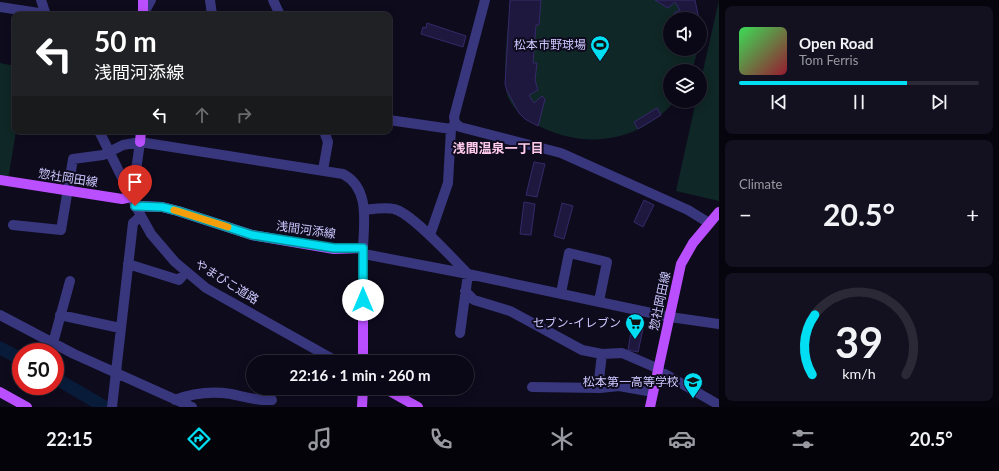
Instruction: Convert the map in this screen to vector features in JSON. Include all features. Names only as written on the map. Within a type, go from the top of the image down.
[{"type":"main road","points":[[143,0],[143,12]]},
{"type":"main road","points":[[140,142],[141,134]]},
{"type":"main road","name":"惣社岡田線","points":[[0,180],[133,201]]},
{"type":"main road","name":"浅間河添線","points":[[133,201],[178,211],[252,235],[334,248],[364,251]]},
{"type":"main road","name":"惣社岡田線","points":[[650,407],[683,257],[719,212]]},
{"type":"main road","points":[[363,355],[364,251]]},
{"type":"main road","points":[[0,392],[27,407]]},
{"type":"main road","points":[[362,407],[363,395]]},
{"type":"main road","points":[[397,395],[418,407]]},
{"type":"street","points":[[41,0],[44,12]]},
{"type":"street","points":[[145,12],[151,0]]},
{"type":"street","points":[[210,0],[212,12]]},
{"type":"street","points":[[273,0],[279,12]]},
{"type":"street","points":[[430,235],[448,183],[454,117],[485,0]]},
{"type":"street","points":[[0,7],[32,12]]},
{"type":"street","points":[[392,120],[460,127],[548,149],[688,210],[709,223]]},
{"type":"street","name":"やまびこ道路","points":[[100,134],[140,216],[164,250],[186,272],[206,288],[326,355]]},
{"type":"street","points":[[323,170],[328,142],[325,134]]},
{"type":"street","points":[[134,185],[140,142]]},
{"type":"street","points":[[13,225],[61,230],[73,158],[103,155],[123,145],[140,142],[323,170],[350,177],[360,191],[364,210],[364,251],[670,317],[719,324]]},
{"type":"street","points":[[364,210],[394,209],[406,215],[430,235],[468,274]]},
{"type":"street","points":[[112,407],[120,328],[134,223],[140,216]]},
{"type":"street","points":[[560,293],[569,252],[607,262],[599,301]]},
{"type":"street","points":[[128,264],[180,280],[186,272]]},
{"type":"street","points":[[460,333],[468,274]]},
{"type":"street","points":[[0,315],[53,343],[70,281]]},
{"type":"street","points":[[465,291],[474,300],[510,311],[582,350],[602,354],[622,353],[665,374],[719,405]]},
{"type":"street","points":[[60,315],[120,328]]},
{"type":"street","points":[[64,349],[115,375],[192,407]]},
{"type":"street","points":[[598,388],[602,354]]},
{"type":"street","points":[[532,387],[598,388],[619,386],[653,392]]},
{"type":"street","points":[[175,400],[194,393],[230,394],[258,401],[272,400]]},
{"type":"green space","name":"松本市野球場","points":[[510,0],[695,0],[698,12],[663,12],[663,56],[696,56],[694,64],[663,64],[663,108],[667,108],[647,125],[614,137],[579,139],[561,135],[543,128],[522,116],[514,108],[508,97],[505,77]]},
{"type":"green space","points":[[719,0],[719,201],[676,191],[694,108],[707,108],[707,64],[705,64]]},
{"type":"green space","points":[[0,63],[12,65],[12,134],[16,134],[8,180],[0,178]]},
{"type":"building","points":[[510,0],[541,0],[539,25],[536,25],[533,63],[537,63],[535,80],[538,90],[529,95],[534,103],[542,96],[545,99],[538,126],[525,119],[519,113],[507,91],[505,84]]},
{"type":"building","points":[[655,0],[695,0],[698,12],[676,12],[680,10],[675,2],[668,8]]},
{"type":"building","points":[[427,23],[466,36],[463,47],[421,34],[423,27],[426,28]]},
{"type":"building","points":[[657,108],[661,115],[638,129],[634,122]]},
{"type":"building","points":[[534,162],[545,164],[537,197],[526,195]]},
{"type":"building","points":[[644,200],[654,205],[643,227],[634,222]]},
{"type":"building","points":[[524,202],[535,204],[531,235],[520,234]]},
{"type":"building","points":[[562,203],[573,206],[564,239],[554,236]]},
{"type":"building","name":"セブン-イレブン","points":[[632,326],[643,329],[638,352],[628,350]]},
{"type":"waterway","points":[[0,348],[12,354]]},
{"type":"waterway","points":[[64,383],[105,407]]},
{"type":"slow traffic","points":[[174,210],[228,227]]},
{"type":"place","name":"松本市野球場","points":[[600,62]]},
{"type":"place","name":"セブン-イレブン","points":[[635,340]]},
{"type":"place","name":"松本第一高等学校","points":[[693,399]]},
{"type":"district","name":"浅間温泉一丁目","points":[[498,148]]},
{"type":"route","points":[[135,206],[143,205],[162,207],[195,216],[252,235],[279,240],[334,248],[363,248],[363,300]]}]
